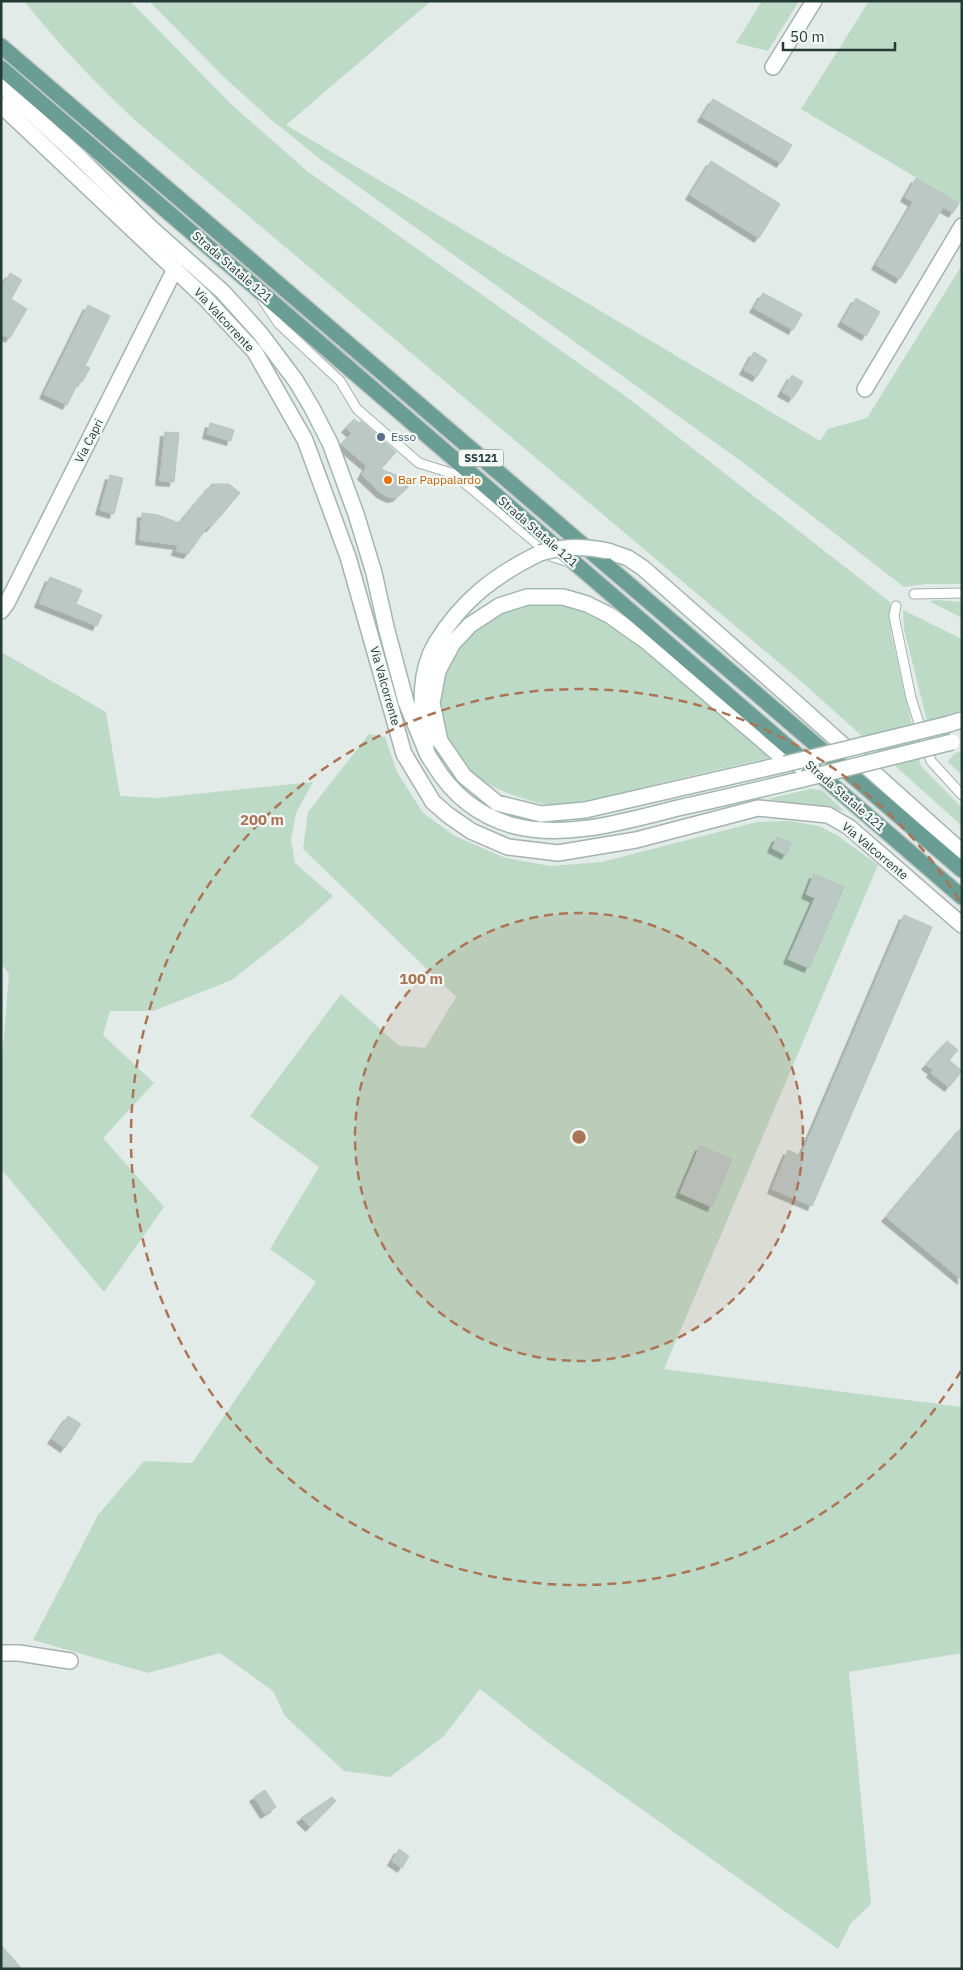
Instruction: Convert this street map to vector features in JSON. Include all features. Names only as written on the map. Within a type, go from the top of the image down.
[{"type":"main road","points":[[773,67],[814,1]]},
{"type":"main road","name":"Strada Statale 121","points":[[1,46],[962,870]]},
{"type":"main road","name":"Strada Statale 121","points":[[1,68],[962,897]]},
{"type":"main road","points":[[1,86],[79,157],[150,227],[223,292],[260,333],[300,388],[330,443],[356,514],[374,573],[406,702],[427,753],[442,777],[474,809],[512,825],[570,830],[632,819],[803,779],[957,740]]},
{"type":"main road","name":"Via Valcorrente","points":[[1,105],[205,298],[255,352],[306,440],[348,557],[404,754],[433,802],[448,815],[471,831],[508,847],[558,852],[636,840],[758,808],[828,816],[849,827],[962,925]]},
{"type":"main road","points":[[865,389],[962,226]]},
{"type":"main road","name":"Via Capri","points":[[1,611],[175,270]]},
{"type":"main road","points":[[427,753],[421,703],[422,687],[426,668],[435,645],[452,620],[485,586],[510,567],[556,548],[592,547],[628,558],[643,568],[962,852]]},
{"type":"main road","points":[[830,784],[776,752],[646,641],[609,615],[587,604],[563,597],[527,596],[499,606],[470,625],[453,643],[438,672],[432,703],[440,742],[464,776],[497,803],[541,814],[586,810],[785,764],[956,722]]},
{"type":"main road","points":[[1,1653],[19,1653],[70,1662]]},
{"type":"lane","points":[[254,286],[279,324],[340,381],[357,409],[418,463],[454,474],[553,556],[576,565]]},
{"type":"lane","points":[[914,594],[962,593]]},
{"type":"lane","points":[[896,606],[894,616],[911,698],[931,761],[962,795]]},
{"type":"green space","points":[[24,1],[130,1],[232,105],[307,171],[628,398],[890,602],[891,632],[921,766],[962,808],[962,826],[803,683],[138,123],[79,64]]},
{"type":"green space","points":[[149,1],[431,1],[286,125],[820,441],[828,429],[867,418],[962,265],[962,584],[926,584],[904,587],[745,464],[320,159],[268,117],[225,78]]},
{"type":"green space","points":[[762,1],[799,1],[768,51],[736,43]]},
{"type":"green space","points":[[869,1],[962,1],[962,201],[959,203],[801,109]]},
{"type":"green space","points":[[929,601],[962,602],[962,618]]},
{"type":"green space","points":[[533,604],[562,605],[579,610],[611,625],[638,644],[773,757],[603,797],[556,804],[539,803],[507,793],[478,778],[466,767],[453,748],[444,728],[441,707],[442,687],[447,667],[458,649],[472,632],[491,618],[506,611]]},
{"type":"green space","points":[[903,610],[962,639],[962,712],[927,721],[904,629]]},
{"type":"green space","points":[[1,652],[106,712],[120,796],[157,798],[313,782],[296,813],[291,840],[295,863],[333,896],[299,927],[232,980],[153,1011],[110,1011],[103,1035],[154,1083],[103,1138],[164,1207],[104,1292],[1,1169],[1,1073],[9,974],[1,963]]},
{"type":"green space","points":[[369,734],[385,737],[397,772],[423,813],[455,836],[505,858],[551,866],[602,862],[757,822],[789,821],[819,826],[838,836],[878,865],[664,1369],[962,1407],[962,1653],[849,1672],[871,1904],[851,1923],[838,1949],[550,1744],[480,1689],[444,1736],[390,1777],[344,1771],[285,1716],[273,1691],[220,1653],[148,1673],[33,1640],[98,1515],[144,1461],[192,1463],[316,1282],[270,1249],[319,1167],[250,1116],[341,994],[398,1045],[425,1048],[456,997],[303,849],[308,812]]},
{"type":"green space","points":[[962,751],[962,775],[948,762],[955,753]]},
{"type":"green space","points":[[810,789],[822,790],[844,811],[768,799]]},
{"type":"building","points":[[713,99],[792,145],[781,163],[702,117]]},
{"type":"building","points":[[711,161],[780,204],[759,238],[690,195]]},
{"type":"building","points":[[916,178],[959,203],[953,213],[943,207],[900,279],[876,265],[913,202],[905,197]]},
{"type":"building","points":[[10,273],[22,280],[11,299],[27,309],[10,338],[1,334],[1,289]]},
{"type":"building","points":[[763,293],[802,314],[793,330],[754,308]]},
{"type":"building","points":[[856,298],[880,312],[866,336],[842,322]]},
{"type":"building","points":[[88,305],[110,316],[85,366],[90,368],[82,382],[79,381],[67,405],[44,394]]},
{"type":"building","points":[[754,352],[767,360],[757,377],[744,370]]},
{"type":"building","points":[[792,375],[803,382],[793,398],[782,392]]},
{"type":"building","points":[[354,419],[359,423],[361,421],[396,452],[381,469],[413,482],[397,497],[391,498],[381,493],[365,478],[362,475],[367,466],[341,444],[352,433],[346,428]]},
{"type":"building","points":[[210,423],[234,430],[231,441],[207,434]]},
{"type":"building","points":[[165,432],[179,433],[174,482],[160,481]]},
{"type":"building","points":[[110,475],[123,478],[114,514],[100,510]]},
{"type":"building","points":[[212,484],[229,484],[240,493],[210,528],[208,526],[188,554],[176,551],[178,545],[140,540],[142,513],[158,515],[179,523]]},
{"type":"building","points":[[50,577],[82,590],[76,604],[102,615],[97,626],[39,603]]},
{"type":"building","points":[[777,837],[792,843],[786,855],[772,848]]},
{"type":"building","points":[[814,874],[844,887],[809,968],[788,959],[815,898],[806,894]]},
{"type":"building","points":[[904,915],[932,927],[812,1206],[772,1189],[788,1150],[801,1156]]},
{"type":"building","points":[[947,1041],[958,1050],[949,1060],[962,1071],[949,1087],[931,1073],[933,1070],[926,1065]]},
{"type":"building","points":[[962,1127],[962,1280],[886,1217]]},
{"type":"building","points":[[700,1146],[732,1159],[712,1207],[680,1193]]},
{"type":"building","points":[[68,1416],[81,1424],[65,1448],[52,1439]]},
{"type":"building","points":[[265,1790],[276,1807],[265,1814],[254,1797]]},
{"type":"building","points":[[332,1797],[336,1801],[310,1827],[301,1818]]},
{"type":"building","points":[[399,1849],[409,1856],[402,1868],[392,1861]]},
{"type":"building","points":[[1,1945],[22,1969],[1,1969]]},
{"type":"place","name":"Esso","points":[[381,437]]},
{"type":"place","name":"Bar Pappalardo","points":[[388,480]]}]
